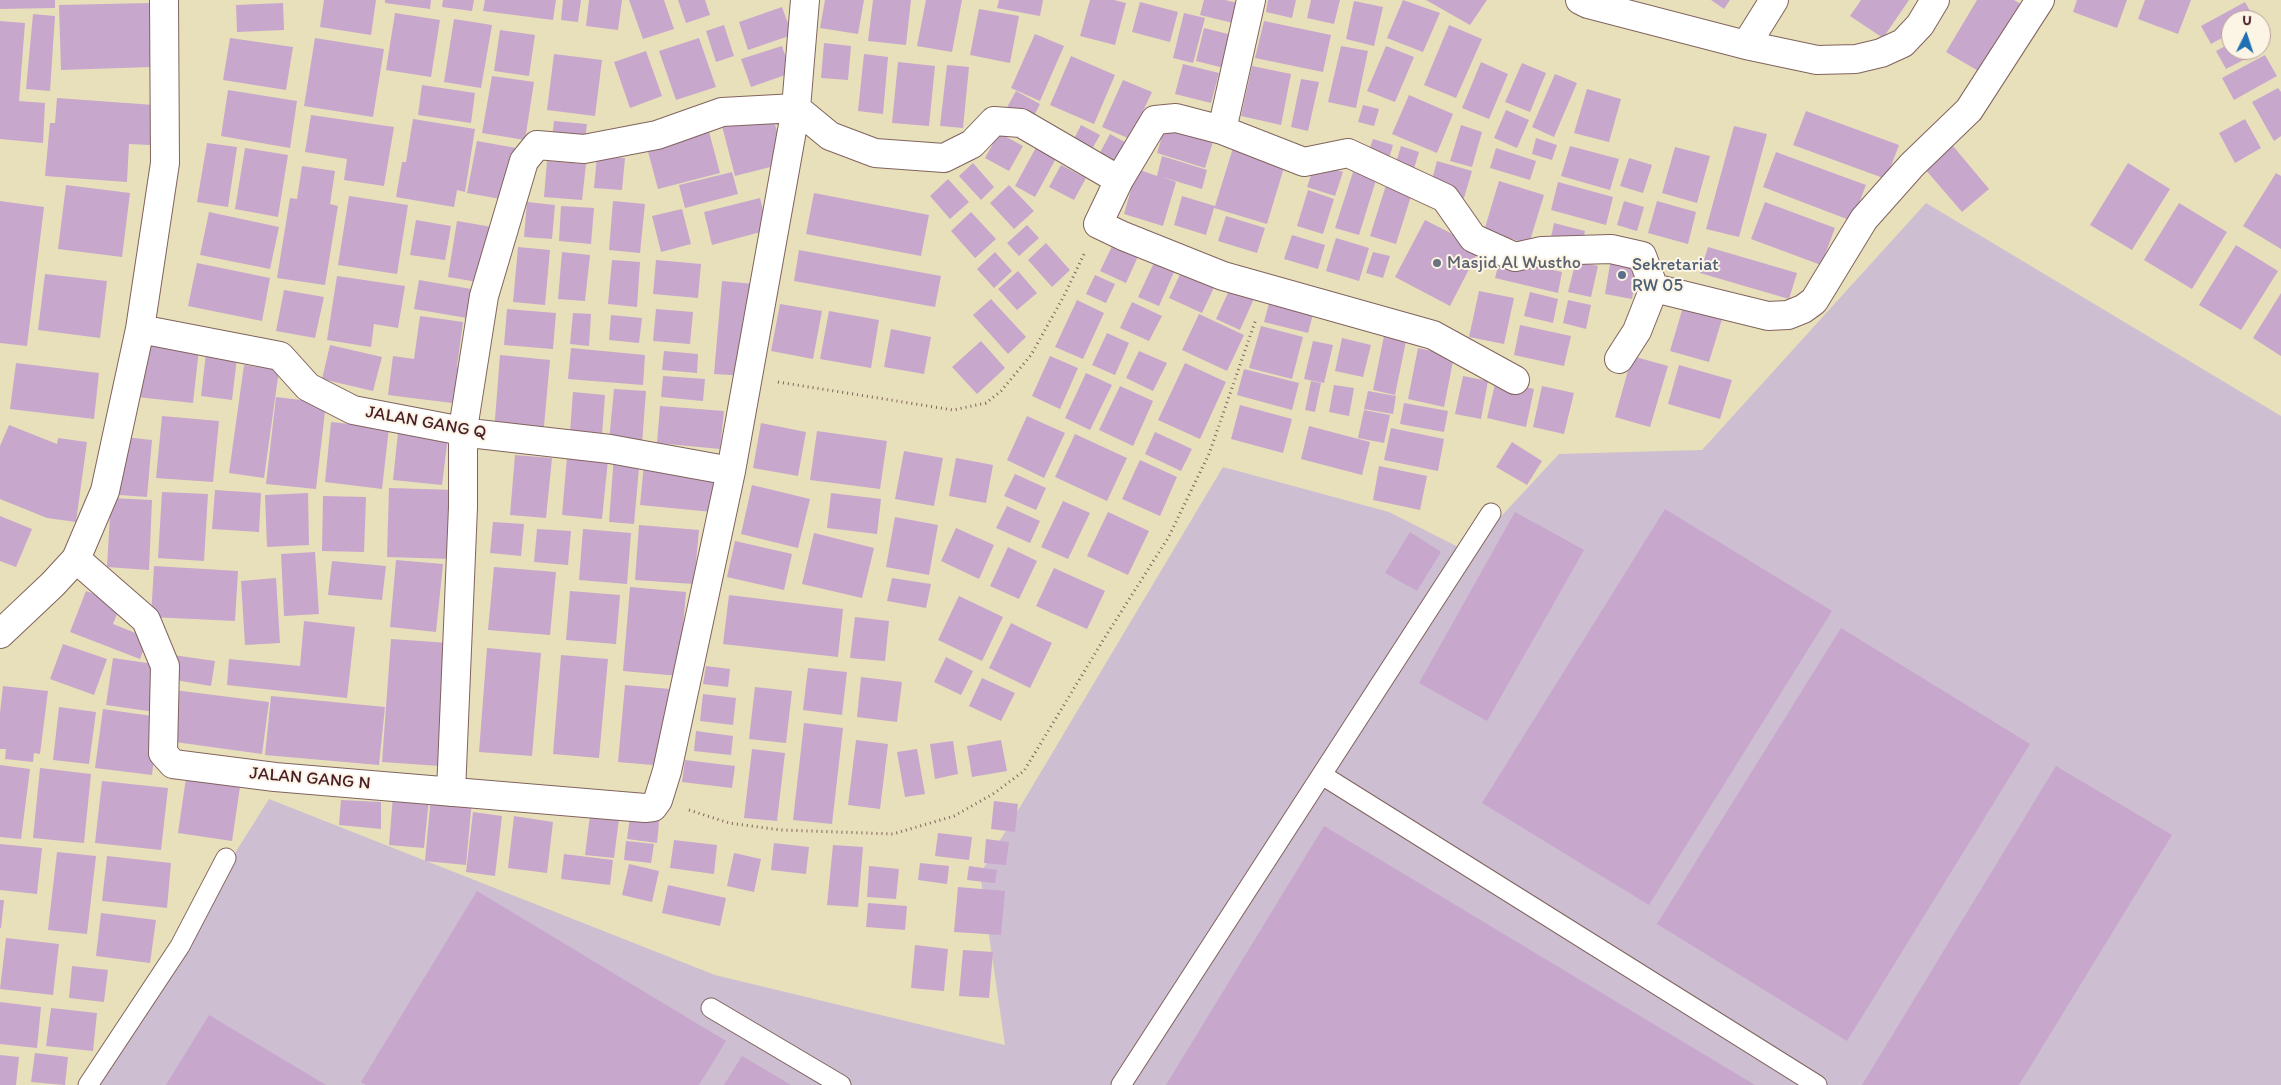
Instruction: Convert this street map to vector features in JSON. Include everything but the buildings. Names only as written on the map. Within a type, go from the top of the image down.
[{"type":"street","points":[[0,634],[53,584],[76,558],[105,492],[140,329],[165,163],[164,0]]},
{"type":"street","points":[[658,800],[667,771],[731,471],[796,108],[805,0]]},
{"type":"street","points":[[1222,130],[1251,0]]},
{"type":"street","points":[[1746,45],[1774,0]]},
{"type":"street","points":[[1586,1],[1746,45],[1817,60],[1856,59],[1881,53],[1904,43],[1920,24],[1935,0]]},
{"type":"street","points":[[1654,288],[1768,316],[1788,315],[1803,309],[1814,301],[1864,219],[1912,164],[1969,110],[2040,0]]},
{"type":"street","points":[[451,792],[462,507],[463,429],[484,296],[524,161],[537,145],[584,149],[657,135],[722,112],[796,108],[830,136],[875,153],[944,158],[972,144],[994,122],[1021,123],[1119,180]]},
{"type":"street","points":[[1515,380],[1433,335],[1223,276],[1098,224],[1119,180],[1155,120],[1176,118],[1222,130],[1304,162],[1348,153],[1445,198],[1473,238],[1515,258],[1542,251],[1611,250],[1642,256],[1654,288],[1636,331],[1619,359]]},
{"type":"street","name":"JALAN GANG Q","points":[[140,329],[280,356],[308,387],[353,410],[463,429],[478,434],[610,449],[731,471]]},
{"type":"street","name":"JALAN GANG N","points":[[76,558],[146,620],[165,666],[163,753],[173,764],[275,778],[646,808],[653,807],[658,800]]},
{"type":"lane","points":[[1121,1085],[1491,514]]},
{"type":"lane","points":[[1322,774],[1817,1085]]},
{"type":"lane","points":[[88,1085],[180,946],[226,858]]},
{"type":"lane","points":[[711,1008],[841,1085]]},
{"type":"path","points":[[748,377],[954,410],[986,403],[1001,391],[1031,355],[1065,294],[1098,224]]},
{"type":"path","points":[[658,800],[738,824],[781,830],[893,834],[954,816],[994,794],[1024,771],[1168,538],[1210,454],[1266,288]]},
{"type":"shaded area","points":[[1926,203],[2281,416],[2281,1085],[89,1085],[269,799],[715,975],[1005,1045],[980,874],[1223,467],[1389,512],[1468,552],[1559,454],[1702,450]]},
{"type":"place","name":"Masjid Al Wustho","points":[[1437,263]]},
{"type":"place","name":"Sekretariat RW 05","points":[[1622,275]]}]
